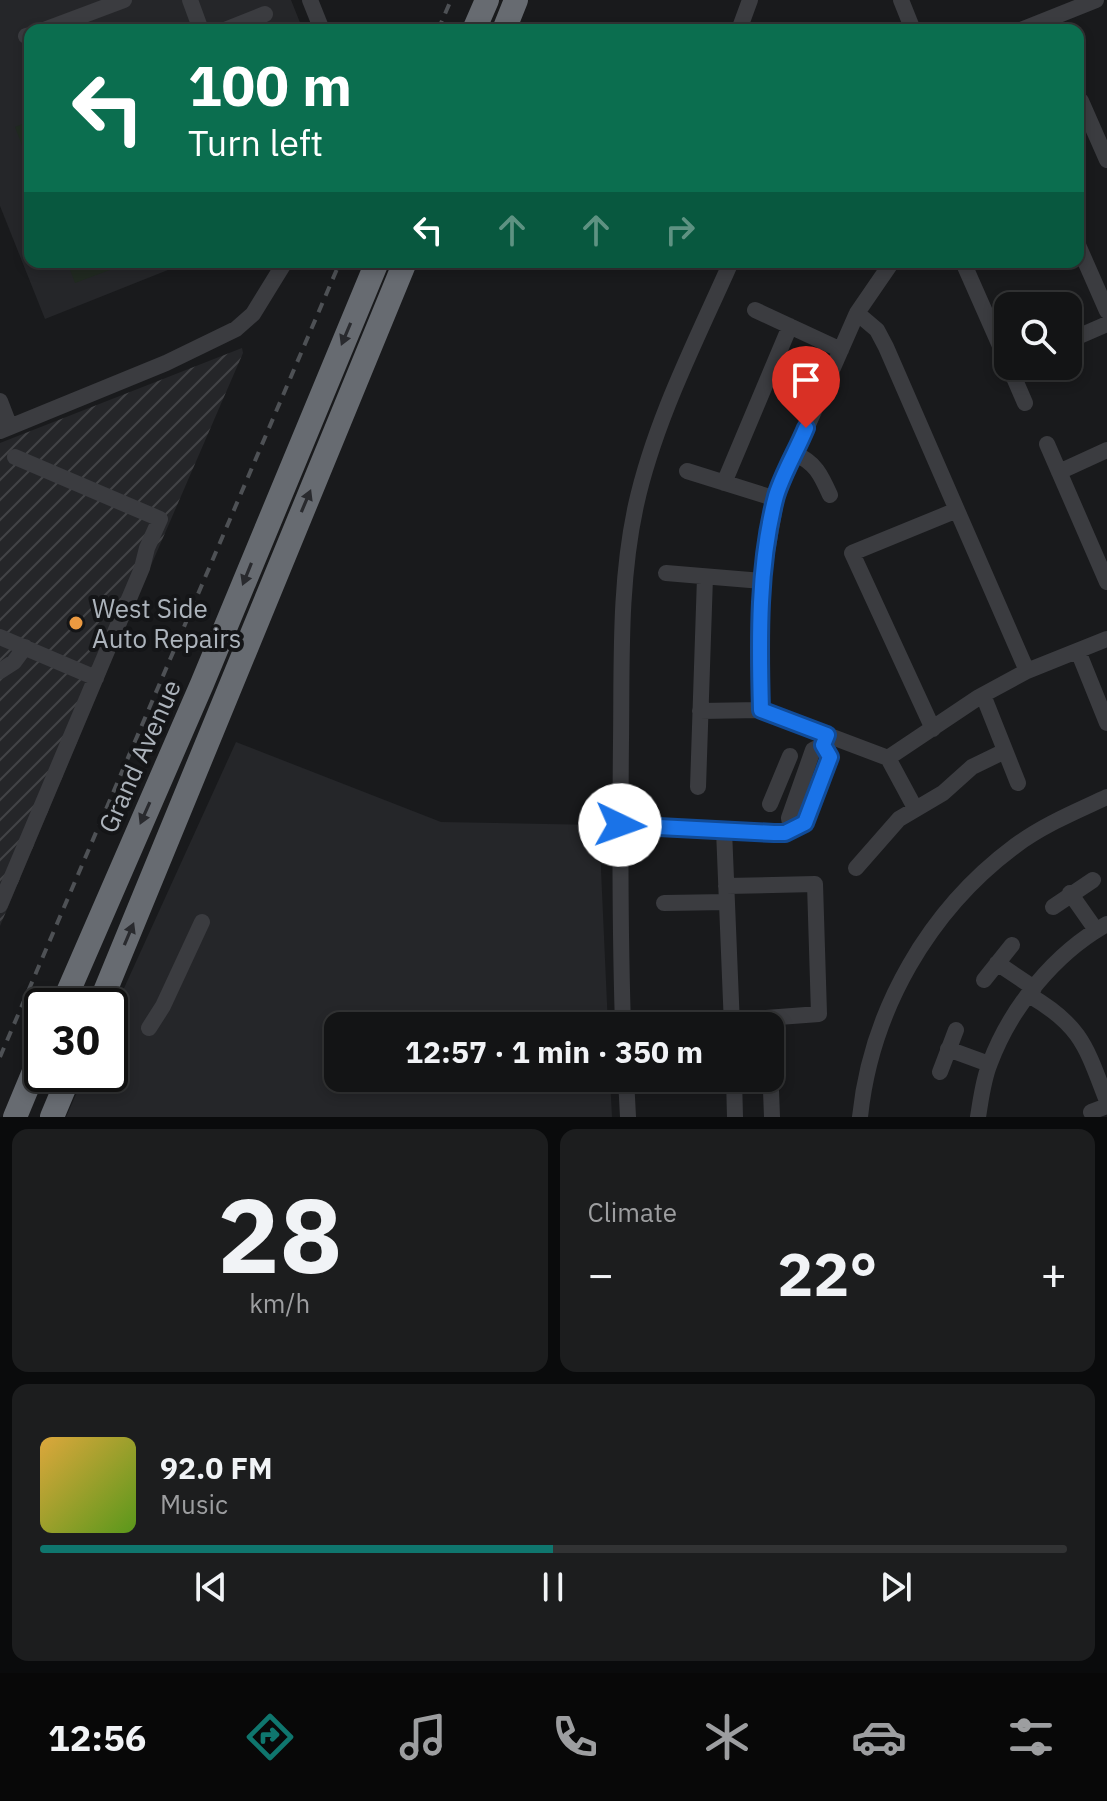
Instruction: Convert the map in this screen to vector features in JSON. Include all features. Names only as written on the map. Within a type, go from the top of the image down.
[{"type":"highway","points":[[477,24],[487,0]]},
{"type":"highway","points":[[506,24],[516,0]]},
{"type":"highway","name":"Grand Avenue","points":[[70,988],[202,684],[375,268]]},
{"type":"highway","points":[[106,988],[403,268]]},
{"type":"highway","points":[[15,1117],[25,1092]]},
{"type":"highway","points":[[52,1117],[62,1092]]},
{"type":"street","points":[[60,24],[124,0]]},
{"type":"street","points":[[190,0],[199,24]]},
{"type":"street","points":[[310,0],[320,24]]},
{"type":"street","points":[[741,24],[750,0]]},
{"type":"street","points":[[901,0],[911,24]]},
{"type":"street","points":[[1036,24],[1096,0]]},
{"type":"street","points":[[240,24],[265,14]]},
{"type":"street","points":[[1084,108],[1107,160]]},
{"type":"street","points":[[1084,259],[1107,311]]},
{"type":"street","points":[[0,401],[5,429],[166,363],[236,329],[253,314],[281,268]]},
{"type":"street","points":[[623,1012],[620,939],[622,614],[627,558],[636,505],[662,420],[728,268]]},
{"type":"street","points":[[761,710],[762,581],[776,499],[857,313],[888,268]]},
{"type":"street","points":[[966,268],[994,332]]},
{"type":"street","points":[[755,310],[841,350]]},
{"type":"street","points":[[857,313],[877,330],[886,347],[1027,671]]},
{"type":"street","points":[[1082,335],[1107,324]]},
{"type":"street","points":[[724,483],[790,326]]},
{"type":"street","points":[[1015,380],[1025,403]]},
{"type":"street","points":[[1047,444],[1107,582]]},
{"type":"street","points":[[1059,472],[1107,450]]},
{"type":"street","points":[[795,454],[808,459],[818,470],[830,495]]},
{"type":"street","points":[[0,905],[160,519],[15,457]]},
{"type":"street","points":[[687,471],[776,499]]},
{"type":"street","points":[[933,729],[852,553],[957,510]]},
{"type":"street","points":[[666,573],[762,581]]},
{"type":"street","points":[[698,787],[705,577]]},
{"type":"street","points":[[0,637],[96,678]]},
{"type":"street","points":[[888,758],[983,695],[1027,671],[1107,639]]},
{"type":"street","points":[[0,671],[14,662],[25,647]]},
{"type":"street","points":[[1078,651],[1103,702],[1107,723]]},
{"type":"street","points":[[983,695],[1018,783]]},
{"type":"street","points":[[700,711],[761,710],[825,740],[888,758],[915,808]]},
{"type":"street","points":[[620,825],[785,833],[805,823],[830,757],[825,740]]},
{"type":"street","points":[[791,829],[789,818],[813,750],[825,740]]},
{"type":"street","points":[[856,868],[899,819],[943,793],[972,767],[1005,751]]},
{"type":"street","points":[[770,804],[790,756]]},
{"type":"street","points":[[782,778],[817,793]]},
{"type":"street","points":[[860,1117],[875,1049],[892,999],[906,971],[945,912],[1015,846],[1071,813],[1107,797]]},
{"type":"street","points":[[724,830],[732,1012]]},
{"type":"street","points":[[1053,907],[1093,880]]},
{"type":"street","points":[[664,903],[815,884],[819,1014],[784,1019]]},
{"type":"street","points":[[978,1117],[989,1064],[1014,1015],[1060,958],[1101,927],[1070,893]]},
{"type":"street","points":[[149,1028],[163,1006],[202,922]]},
{"type":"street","points":[[984,980],[1012,945]]},
{"type":"street","points":[[997,963],[1078,1033],[1107,1103],[1091,1112]]},
{"type":"street","points":[[940,1072],[956,1030]]},
{"type":"street","points":[[948,1049],[989,1064]]},
{"type":"street","points":[[627,1092],[628,1117]]},
{"type":"street","points":[[734,1092],[735,1117]]},
{"type":"street","points":[[771,1092],[772,1117]]},
{"type":"shaded area","points":[[0,0],[291,0],[301,24],[24,24],[24,266],[0,206]]},
{"type":"shaded area","points":[[24,123],[24,150],[15,127]]},
{"type":"shaded area","points":[[25,268],[173,268],[45,319]]},
{"type":"shaded area","points":[[69,268],[115,268],[75,283]]},
{"type":"shaded area","points":[[242,348],[243,353],[0,926],[0,443]]},
{"type":"shaded area","points":[[236,742],[441,822],[599,825],[607,1012],[324,1012],[324,1092],[611,1092],[612,1117],[66,1117],[77,1092],[128,1092],[128,988],[124,988]]},
{"type":"railway","points":[[441,24],[451,0]]},
{"type":"railway","points":[[0,1057],[337,268]]},
{"type":"place","name":"West Side Auto Repairs","points":[[76,623]]},
{"type":"route","points":[[620,825],[785,833],[805,823],[830,757],[823,745],[827,735],[761,710],[760,682],[762,581],[777,495],[806,428]]}]
